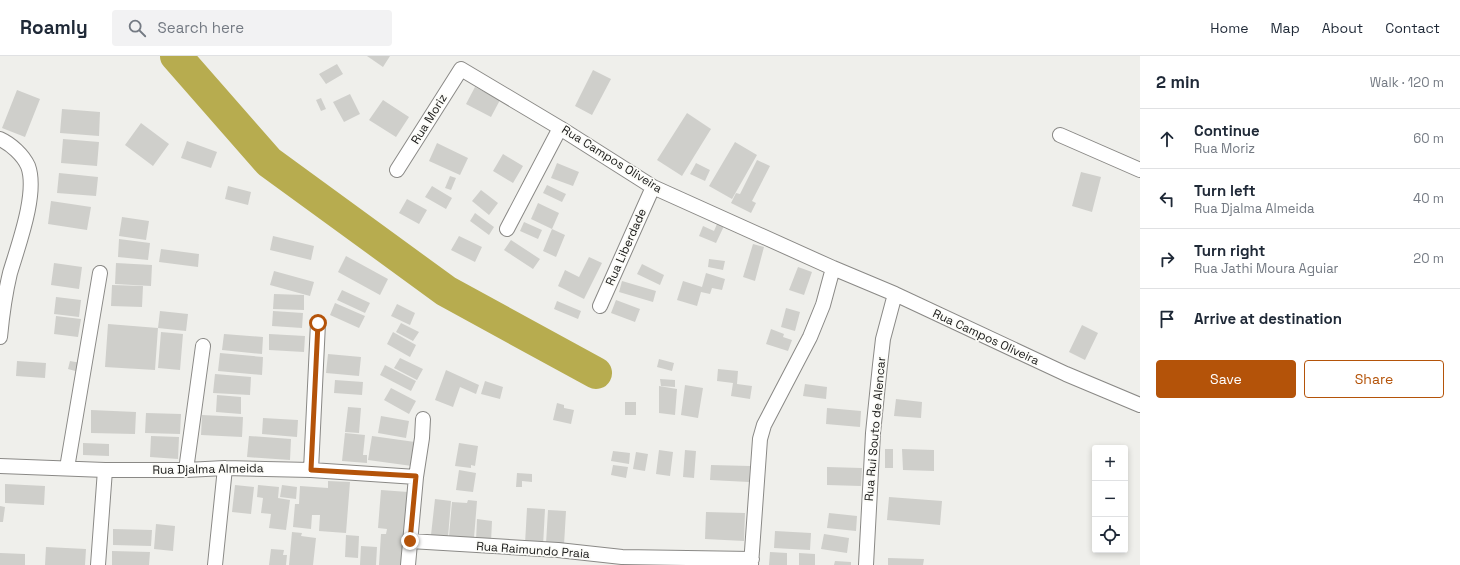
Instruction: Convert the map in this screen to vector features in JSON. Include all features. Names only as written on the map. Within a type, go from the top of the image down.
[{"type":"street","name":"Rua Campos Oliveira","points":[[462,69],[560,128],[653,187],[833,268],[895,294],[1066,374],[1140,405]]},
{"type":"street","name":"Rua Moriz","points":[[397,170],[462,69]]},
{"type":"street","points":[[507,229],[560,128]]},
{"type":"street","points":[[1060,135],[1140,170]]},
{"type":"street","points":[[0,139],[19,152],[28,166],[31,182],[30,203],[5,274],[0,337]]},
{"type":"street","name":"Rua Liberdade","points":[[600,306],[653,187]]},
{"type":"street","points":[[752,562],[760,439],[764,424],[789,380],[810,337],[823,305],[833,268]]},
{"type":"street","points":[[67,468],[100,273]]},
{"type":"street","name":"Rua Rui Souto de Alencar","points":[[866,565],[873,433],[880,358],[883,339],[895,294]]},
{"type":"street","points":[[311,470],[318,323]]},
{"type":"street","points":[[186,470],[203,346]]},
{"type":"street","points":[[408,565],[423,419]]},
{"type":"street","name":"Rua Djalma Almeida","points":[[0,466],[105,470],[186,470],[225,468],[311,470],[416,476]]},
{"type":"street","points":[[215,565],[225,468]]},
{"type":"street","points":[[98,565],[105,470]]},
{"type":"street","name":"Rua Raimundo Praia","points":[[410,541],[558,550],[622,557],[752,562]]},
{"type":"building","points":[[367,56],[390,56],[383,67]]},
{"type":"building","points":[[337,64],[343,74],[326,84],[319,74]]},
{"type":"building","points":[[593,70],[611,79],[592,115],[575,106]]},
{"type":"building","points":[[475,87],[500,100],[491,117],[466,104]]},
{"type":"building","points":[[17,90],[40,99],[25,137],[2,128]]},
{"type":"building","points":[[350,94],[360,114],[344,122],[333,102]]},
{"type":"building","points":[[321,98],[326,109],[321,111],[316,100]]},
{"type":"building","points":[[383,100],[409,117],[396,137],[369,120]]},
{"type":"building","points":[[62,109],[100,112],[99,136],[60,133]]},
{"type":"building","points":[[687,113],[711,129],[682,176],[657,160]]},
{"type":"building","points":[[141,123],[169,144],[153,166],[125,145]]},
{"type":"building","points":[[63,139],[99,142],[97,166],[61,163]]},
{"type":"building","points":[[187,141],[217,152],[211,168],[181,158]]},
{"type":"building","points":[[735,142],[757,155],[732,199],[709,186]]},
{"type":"building","points":[[437,143],[468,158],[460,175],[429,161]]},
{"type":"building","points":[[503,154],[523,166],[513,183],[493,171]]},
{"type":"building","points":[[757,160],[770,166],[752,201],[756,203],[751,213],[731,203],[736,193],[740,194]]},
{"type":"building","points":[[557,163],[579,172],[573,186],[551,178]]},
{"type":"building","points":[[696,163],[710,170],[705,181],[690,174]]},
{"type":"building","points":[[1081,172],[1101,177],[1092,212],[1072,206]]},
{"type":"building","points":[[59,173],[98,177],[96,196],[57,193]]},
{"type":"building","points":[[450,176],[456,178],[451,190],[445,188]]},
{"type":"building","points":[[547,185],[566,194],[562,202],[543,193]]},
{"type":"building","points":[[228,186],[251,192],[248,205],[225,199]]},
{"type":"building","points":[[432,186],[452,198],[446,209],[425,197]]},
{"type":"building","points":[[481,190],[498,203],[489,215],[472,201]]},
{"type":"building","points":[[407,199],[427,210],[419,224],[399,213]]},
{"type":"building","points":[[51,201],[91,207],[87,230],[48,224]]},
{"type":"building","points":[[538,203],[559,213],[552,229],[531,219]]},
{"type":"building","points":[[475,213],[494,227],[489,235],[470,221]]},
{"type":"building","points":[[122,217],[149,221],[146,240],[119,236]]},
{"type":"building","points":[[524,222],[542,230],[538,239],[520,231]]},
{"type":"building","points":[[717,224],[724,226],[716,243],[699,236],[703,226],[714,231]]},
{"type":"building","points":[[552,229],[565,235],[556,257],[543,251]]},
{"type":"building","points":[[273,236],[314,246],[311,260],[270,250]]},
{"type":"building","points":[[459,236],[482,247],[475,262],[451,250]]},
{"type":"building","points":[[119,239],[150,243],[148,260],[118,257]]},
{"type":"building","points":[[511,240],[540,259],[533,269],[504,250]]},
{"type":"building","points":[[753,244],[764,247],[755,281],[743,277]]},
{"type":"building","points":[[161,249],[199,254],[198,267],[159,262]]},
{"type":"building","points":[[346,256],[388,279],[380,295],[338,272]]},
{"type":"building","points":[[589,257],[602,263],[584,299],[558,286],[565,270],[579,277]]},
{"type":"building","points":[[709,259],[725,261],[723,270],[708,267]]},
{"type":"building","points":[[54,263],[82,267],[79,289],[51,285]]},
{"type":"building","points":[[116,263],[152,265],[151,286],[115,284]]},
{"type":"building","points":[[642,264],[664,275],[660,285],[637,274]]},
{"type":"building","points":[[798,267],[812,272],[804,295],[789,290]]},
{"type":"building","points":[[274,271],[314,282],[310,296],[270,285]]},
{"type":"building","points":[[706,273],[725,279],[722,290],[712,288],[710,294],[701,292],[697,306],[677,300],[683,281],[702,287]]},
{"type":"building","points":[[622,281],[656,291],[653,302],[619,292]]},
{"type":"building","points":[[112,285],[143,286],[142,307],[111,306]]},
{"type":"building","points":[[342,290],[370,303],[365,313],[337,300]]},
{"type":"building","points":[[274,294],[304,295],[304,310],[273,309]]},
{"type":"building","points":[[56,297],[81,300],[79,317],[54,314]]},
{"type":"building","points":[[616,300],[640,309],[635,322],[611,313]]},
{"type":"building","points":[[557,301],[581,311],[578,319],[554,309]]},
{"type":"building","points":[[335,303],[365,316],[359,328],[330,315]]},
{"type":"building","points":[[397,304],[415,313],[410,325],[391,316]]},
{"type":"building","points":[[786,308],[800,312],[795,331],[781,327]]},
{"type":"building","points":[[160,311],[188,314],[186,331],[158,328]]},
{"type":"building","points":[[273,311],[303,313],[302,328],[272,326]]},
{"type":"building","points":[[56,316],[81,319],[78,337],[54,334]]},
{"type":"building","points":[[401,323],[419,332],[413,341],[396,332]]},
{"type":"building","points":[[108,324],[158,328],[155,370],[105,367]]},
{"type":"building","points":[[1082,325],[1098,333],[1085,360],[1069,352]]},
{"type":"building","points":[[771,329],[784,334],[783,337],[792,340],[788,351],[766,344]]},
{"type":"building","points":[[161,332],[183,334],[180,370],[158,368]]},
{"type":"building","points":[[393,332],[416,345],[410,357],[387,344]]},
{"type":"building","points":[[224,334],[263,337],[262,354],[222,350]]},
{"type":"building","points":[[269,334],[305,336],[304,352],[269,350]]},
{"type":"building","points":[[220,353],[263,357],[262,375],[218,371]]},
{"type":"building","points":[[328,354],[361,357],[359,376],[326,373]]},
{"type":"building","points":[[400,358],[423,369],[417,380],[394,368]]},
{"type":"building","points":[[659,359],[674,363],[672,371],[657,367]]},
{"type":"building","points":[[17,361],[46,363],[45,378],[16,376]]},
{"type":"building","points":[[70,361],[81,363],[79,372],[68,369]]},
{"type":"building","points":[[385,365],[416,381],[411,391],[380,375]]},
{"type":"building","points":[[718,369],[738,371],[737,384],[752,386],[750,399],[731,396],[733,383],[717,381]]},
{"type":"building","points":[[446,370],[479,385],[476,394],[460,387],[453,407],[435,400]]},
{"type":"building","points":[[215,374],[251,377],[250,395],[213,393]]},
{"type":"building","points":[[660,379],[675,380],[675,387],[661,386]]},
{"type":"building","points":[[335,380],[363,382],[362,395],[334,393]]},
{"type":"building","points":[[485,381],[503,387],[500,399],[481,394]]},
{"type":"building","points":[[805,384],[827,387],[826,399],[803,396]]},
{"type":"building","points":[[685,385],[703,388],[698,418],[681,415]]},
{"type":"building","points":[[659,386],[677,389],[675,415],[659,413]]},
{"type":"building","points":[[391,388],[416,401],[409,414],[384,400]]},
{"type":"building","points":[[217,395],[241,397],[241,414],[216,412]]},
{"type":"building","points":[[896,399],[922,402],[921,418],[894,416]]},
{"type":"building","points":[[625,402],[636,402],[636,415],[625,415]]},
{"type":"building","points":[[557,403],[564,405],[564,408],[574,410],[571,424],[553,420]]},
{"type":"building","points":[[348,407],[361,408],[359,433],[345,432]]},
{"type":"building","points":[[827,408],[861,411],[860,427],[826,424]]},
{"type":"building","points":[[91,410],[136,412],[135,434],[91,433]]},
{"type":"building","points":[[146,413],[181,414],[180,434],[145,433]]},
{"type":"building","points":[[202,415],[243,417],[242,437],[201,435]]},
{"type":"building","points":[[381,416],[409,421],[406,438],[378,433]]},
{"type":"building","points":[[263,418],[298,420],[297,437],[262,434]]},
{"type":"building","points":[[345,433],[365,435],[363,455],[367,455],[367,463],[342,461]]},
{"type":"building","points":[[151,436],[179,437],[178,459],[150,457]]},
{"type":"building","points":[[249,436],[291,439],[290,460],[247,457]]},
{"type":"building","points":[[372,436],[415,442],[412,466],[368,460]]},
{"type":"building","points":[[83,443],[109,444],[109,456],[83,455]]},
{"type":"building","points":[[459,443],[478,446],[475,466],[471,465],[471,468],[455,466]]},
{"type":"building","points":[[885,449],[893,449],[893,468],[885,468]]},
{"type":"building","points":[[902,449],[934,450],[934,471],[903,470]]},
{"type":"building","points":[[659,450],[673,452],[670,476],[656,474]]},
{"type":"building","points":[[685,450],[696,451],[694,478],[683,477]]},
{"type":"building","points":[[613,451],[630,453],[629,464],[611,461]]},
{"type":"building","points":[[636,452],[648,454],[645,471],[633,469]]},
{"type":"building","points":[[613,465],[628,467],[626,478],[611,475]]},
{"type":"building","points":[[711,465],[750,466],[749,482],[710,480]]},
{"type":"building","points":[[827,467],[862,468],[861,486],[827,485]]},
{"type":"building","points":[[459,470],[476,473],[473,492],[456,490]]},
{"type":"building","points":[[517,473],[532,474],[532,482],[522,481],[522,487],[516,487]]},
{"type":"building","points":[[328,481],[350,482],[346,533],[319,531],[320,515],[312,515],[311,529],[293,527],[295,504],[299,504],[300,486],[328,488]]},
{"type":"building","points":[[5,484],[45,486],[44,505],[5,503]]},
{"type":"building","points":[[235,485],[254,487],[251,514],[232,512]]},
{"type":"building","points":[[258,485],[279,487],[278,498],[290,500],[286,530],[269,528],[271,514],[261,513],[263,498],[257,497]]},
{"type":"building","points":[[282,485],[297,487],[296,499],[280,497]]},
{"type":"building","points":[[381,490],[408,492],[404,565],[379,565],[381,534],[386,534],[387,529],[378,528]]},
{"type":"building","points":[[889,497],[942,501],[940,525],[887,520]]},
{"type":"building","points":[[435,499],[451,501],[448,537],[431,535]]},
{"type":"building","points":[[468,500],[477,501],[474,538],[449,536],[452,502],[467,503]]},
{"type":"building","points":[[0,506],[5,507],[3,522],[0,522]]},
{"type":"building","points":[[527,508],[545,509],[543,546],[525,544]]},
{"type":"building","points":[[548,510],[566,511],[564,545],[546,544]]},
{"type":"building","points":[[706,512],[745,513],[744,541],[705,539]]},
{"type":"building","points":[[829,513],[857,516],[856,531],[827,528]]},
{"type":"building","points":[[477,519],[492,521],[491,542],[476,541]]},
{"type":"building","points":[[156,524],[175,526],[173,551],[154,549]]},
{"type":"building","points":[[113,529],[152,530],[151,546],[113,545]]},
{"type":"building","points":[[775,531],[811,533],[810,550],[774,548]]},
{"type":"building","points":[[292,532],[302,533],[301,536],[316,538],[313,565],[289,565]]},
{"type":"building","points":[[824,534],[849,538],[847,553],[821,549]]},
{"type":"building","points":[[346,535],[359,536],[358,558],[345,557]]},
{"type":"building","points":[[361,546],[377,547],[376,565],[360,565]]},
{"type":"building","points":[[46,547],[86,549],[85,565],[45,565]]},
{"type":"building","points":[[271,549],[284,550],[283,555],[287,555],[286,565],[269,565]]},
{"type":"building","points":[[112,551],[150,552],[149,565],[112,565]]},
{"type":"building","points":[[770,552],[787,553],[787,565],[769,565]]},
{"type":"building","points":[[0,553],[25,554],[25,565],[0,565]]},
{"type":"building","points":[[799,553],[815,554],[815,565],[799,565]]},
{"type":"building","points":[[888,558],[924,559],[923,565],[888,565]]},
{"type":"building","points":[[835,561],[851,562],[851,565],[834,565]]},
{"type":"waterway","points":[[176,56],[269,162],[446,291],[596,373]]},
{"type":"route","points":[[318,323],[311,470],[416,476],[410,541]]}]
